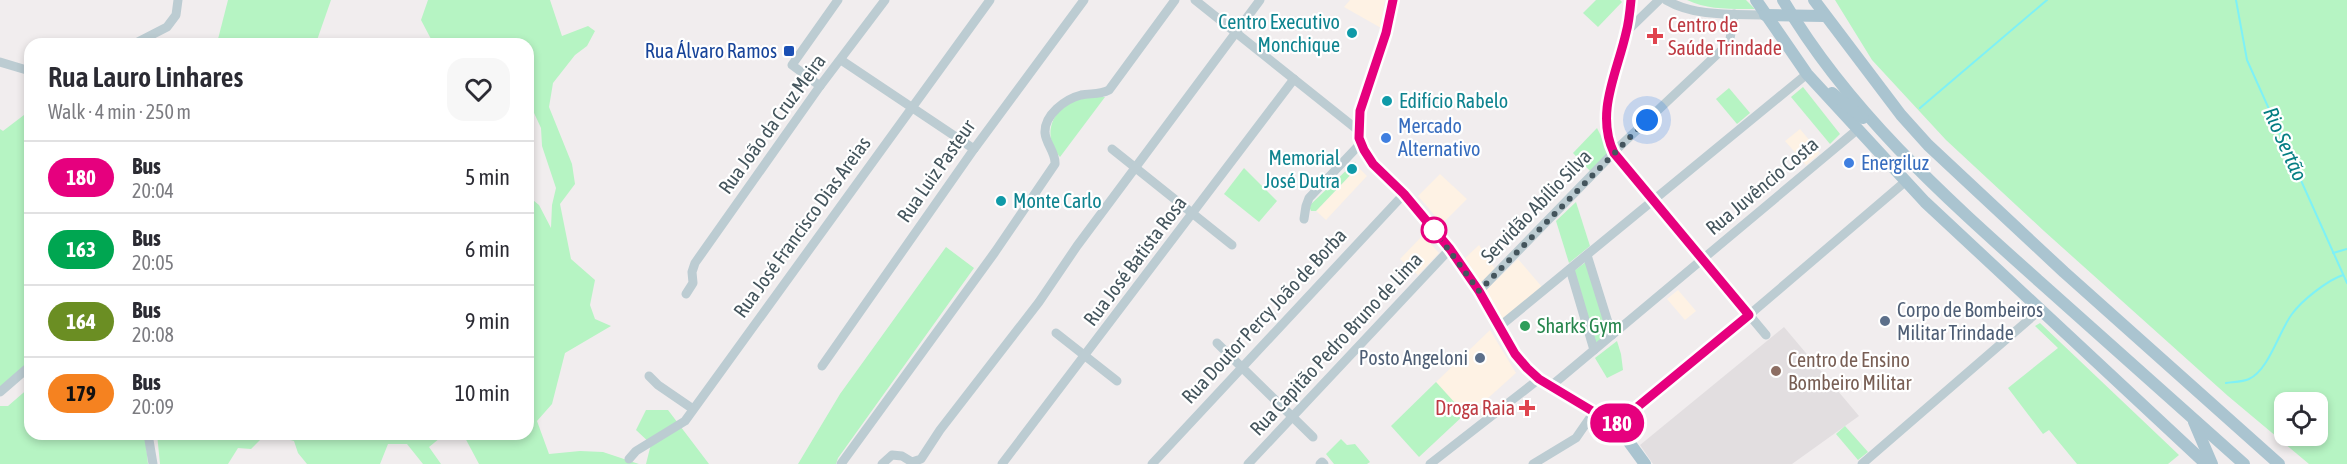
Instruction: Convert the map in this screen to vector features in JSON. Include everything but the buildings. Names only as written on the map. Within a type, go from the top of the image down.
[{"type":"main road","points":[[1393,0],[1383,44],[1360,111],[1360,137],[1373,164],[1404,194],[1450,249],[1479,291],[1515,354],[1539,379],[1594,412],[1613,427],[1626,438],[1645,464]]},
{"type":"main road","points":[[1756,0],[1807,74],[1906,181],[1976,251],[2206,464]]},
{"type":"main road","points":[[1783,0],[1792,16],[1877,128],[1934,186],[2244,464]]},
{"type":"main road","points":[[1814,0],[1901,115],[1928,145],[2064,272],[2279,464]]},
{"type":"main road","points":[[1765,15],[1824,16]]},
{"type":"main road","points":[[1807,74],[1877,128]]},
{"type":"main road","points":[[2190,416],[2212,464]]},
{"type":"street","points":[[145,38],[166,27],[176,15],[178,0]]},
{"type":"street","points":[[820,86],[792,65],[838,0]]},
{"type":"street","name":"Rua João da Cruz Meira","points":[[686,294],[693,283],[692,272],[696,261],[820,86],[885,0]]},
{"type":"street","name":"Rua José Francisco Dias Areias","points":[[629,459],[639,449],[682,424],[990,0]]},
{"type":"street","name":"Rua Luiz Pasteur","points":[[822,366],[974,149],[1084,0]]},
{"type":"street","points":[[841,464],[1055,164],[1055,156],[1045,133],[1051,116],[1074,97],[1103,93],[1108,90],[1175,0]]},
{"type":"street","points":[[1195,0],[1294,79],[1360,137],[1309,198],[1305,206],[1304,219]]},
{"type":"street","points":[[882,464],[892,455],[902,456],[912,462],[921,459],[940,430],[1047,291],[1077,246],[1260,0]]},
{"type":"street","points":[[1631,0],[1626,32],[1613,77],[1605,121],[1606,133],[1614,153],[1766,335]]},
{"type":"street","points":[[1626,32],[1659,0]]},
{"type":"street","points":[[1666,0],[1695,10],[1734,15],[1765,15]]},
{"type":"street","name":"Servidão Abílio Silva","points":[[1479,291],[1614,153],[1727,45],[1734,15]]},
{"type":"street","points":[[841,60],[974,149]]},
{"type":"street","points":[[0,62],[24,69]]},
{"type":"street","points":[[1499,327],[1807,74]]},
{"type":"street","name":"Rua José Batista Rosa","points":[[1002,464],[1294,79]]},
{"type":"street","name":"Rua Juvêncio Costa","points":[[1551,386],[1858,129]]},
{"type":"street","points":[[1112,149],[1232,245]]},
{"type":"street","points":[[1613,427],[1906,181]]},
{"type":"street","name":"Rua Doutor Percy João de Borba","points":[[1152,464],[1404,194]]},
{"type":"street","name":"Rua Capitão Pedro Bruno de Lima","points":[[1248,464],[1450,249]]},
{"type":"street","points":[[1587,255],[1612,335]]},
{"type":"street","points":[[1570,269],[1594,350]]},
{"type":"street","points":[[1865,463],[2040,310]]},
{"type":"street","points":[[1056,333],[1117,381]]},
{"type":"street","points":[[1217,343],[1312,437]]},
{"type":"street","points":[[0,392],[24,371]]},
{"type":"street","points":[[649,376],[658,386],[693,409]]},
{"type":"street","points":[[1430,464],[1539,379]]},
{"type":"street","points":[[1533,464],[1576,438],[1594,412]]},
{"type":"street","points":[[149,440],[153,464]]},
{"type":"shaded area","points":[[1350,0],[1385,0],[1381,28],[1344,7]]},
{"type":"shaded area","points":[[1800,129],[1820,153],[1806,165],[1785,141]]},
{"type":"shaded area","points":[[1358,167],[1367,176],[1326,220],[1316,211]]},
{"type":"shaded area","points":[[1440,174],[1467,199],[1442,224],[1418,196]]},
{"type":"shaded area","points":[[1423,235],[1439,253],[1418,275],[1400,259]]},
{"type":"shaded area","points":[[1479,245],[1495,269],[1481,283],[1465,258]]},
{"type":"shaded area","points":[[1518,259],[1542,287],[1499,323],[1483,293]]},
{"type":"shaded area","points":[[1678,290],[1696,311],[1685,320],[1667,299]]},
{"type":"shaded area","name":"Centro de Ensino Bombeiro Militar","points":[[1784,327],[1859,416],[1792,464],[1653,464],[1640,445]]},
{"type":"shaded area","name":"Posto Angeloni","points":[[1490,330],[1516,373],[1467,417],[1436,382]]},
{"type":"green space","points":[[228,0],[331,0],[318,38],[218,38]]},
{"type":"green space","points":[[428,0],[550,0],[562,36],[588,26],[595,31],[587,46],[575,55],[553,83],[549,107],[572,164],[575,184],[560,204],[571,259],[595,280],[590,305],[595,319],[611,326],[565,353],[552,404],[537,421],[549,454],[580,451],[603,452],[639,464],[479,464],[466,440],[534,440],[534,201],[539,205],[551,228],[552,205],[556,188],[542,146],[541,128],[534,113],[534,38],[430,38],[421,20]]},
{"type":"green space","points":[[1596,0],[1620,0],[1622,2],[1598,27],[1583,13]]},
{"type":"green space","points":[[1687,0],[1746,0],[1755,9],[1712,7]]},
{"type":"green space","points":[[1835,0],[2347,0],[2347,464],[2309,464],[2288,446],[2328,446],[2328,392],[2274,392],[2274,435],[2044,231],[1946,140],[1872,60]]},
{"type":"green space","points":[[1803,87],[1840,134],[1830,144],[1791,97]]},
{"type":"green space","points":[[1729,88],[1750,113],[1737,124],[1716,99]]},
{"type":"green space","points":[[1105,97],[1060,157],[1050,134],[1053,120],[1058,113],[1076,100]]},
{"type":"green space","points":[[24,115],[24,367],[8,383],[0,387],[0,129],[3,131]]},
{"type":"green space","points":[[1597,128],[1610,154],[1591,172],[1573,153]]},
{"type":"green space","points":[[1355,162],[1358,167],[1316,211],[1311,211],[1309,206]]},
{"type":"green space","points":[[1244,168],[1277,201],[1259,222],[1224,194]]},
{"type":"green space","points":[[1576,202],[1590,246],[1569,263],[1556,221]]},
{"type":"green space","points":[[946,247],[974,268],[838,458],[836,464],[798,464],[840,394]]},
{"type":"green space","points":[[1587,261],[1608,334],[1595,345],[1574,271]]},
{"type":"green space","points":[[2040,323],[2179,455],[2168,464],[2077,464],[2049,430],[2043,434],[2008,388],[2058,348],[2035,326]]},
{"type":"green space","points":[[1617,341],[1623,370],[1607,378],[1595,358]]},
{"type":"green space","points":[[1436,382],[1465,414],[1419,457],[1391,426]]},
{"type":"green space","points":[[24,392],[24,440],[146,440],[148,464],[0,464],[0,406],[8,406]]},
{"type":"green space","points":[[646,410],[668,410],[709,464],[646,464],[651,444],[636,430]]},
{"type":"green space","points":[[1845,426],[1868,452],[1858,460],[1836,434]]},
{"type":"green space","points":[[1341,439],[1347,445],[1355,444],[1370,462],[1367,464],[1334,464],[1326,454]]},
{"type":"green space","points":[[158,440],[260,440],[251,449],[238,448],[228,464],[160,464]]},
{"type":"green space","points":[[290,440],[438,440],[429,447],[441,464],[423,464],[407,444],[388,444],[380,464],[307,464],[298,453],[294,441]]},
{"type":"waterway","points":[[1920,108],[2047,0]]},
{"type":"waterway","name":"Rio Sertão","points":[[2236,0],[2247,60],[2347,283]]},
{"type":"waterway","points":[[2333,253],[2347,249]]},
{"type":"waterway","points":[[2226,383],[2247,380],[2256,374],[2268,359],[2287,321],[2296,309],[2323,286],[2343,275]]},
{"type":"bus line","name":"180","points":[[1393,0],[1386,33],[1360,111],[1359,138],[1364,150],[1373,164],[1404,194],[1450,249],[1479,291],[1515,354],[1527,368],[1539,379],[1594,412],[1613,427],[1749,315],[1614,153],[1610,144],[1605,121],[1613,77],[1626,32],[1631,0]]},
{"type":"place","name":"Centro Executivo Monchique","points":[[1352,33]]},
{"type":"place","name":"Centro de Saúde Trindade","points":[[1655,36]]},
{"type":"place","name":"Rua Álvaro Ramos","points":[[789,51]]},
{"type":"place","name":"Edifício Rabelo","points":[[1387,101]]},
{"type":"place","name":"Mercado Alternativo","points":[[1386,138]]},
{"type":"place","name":"Energiluz","points":[[1849,163]]},
{"type":"place","name":"Memorial José Dutra","points":[[1352,169]]},
{"type":"place","name":"Monte Carlo","points":[[1001,201]]},
{"type":"place","name":"Corpo de Bombeiros Militar Trindade","points":[[1885,321]]},
{"type":"place","name":"Sharks Gym","points":[[1525,326]]},
{"type":"place","name":"Posto Angeloni","points":[[1480,358]]},
{"type":"place","name":"Centro de Ensino Bombeiro Militar","points":[[1776,371]]},
{"type":"place","name":"Droga Raia","points":[[1527,408]]},
{"type":"route","points":[[1434,230],[1479,291],[1647,120]]}]
